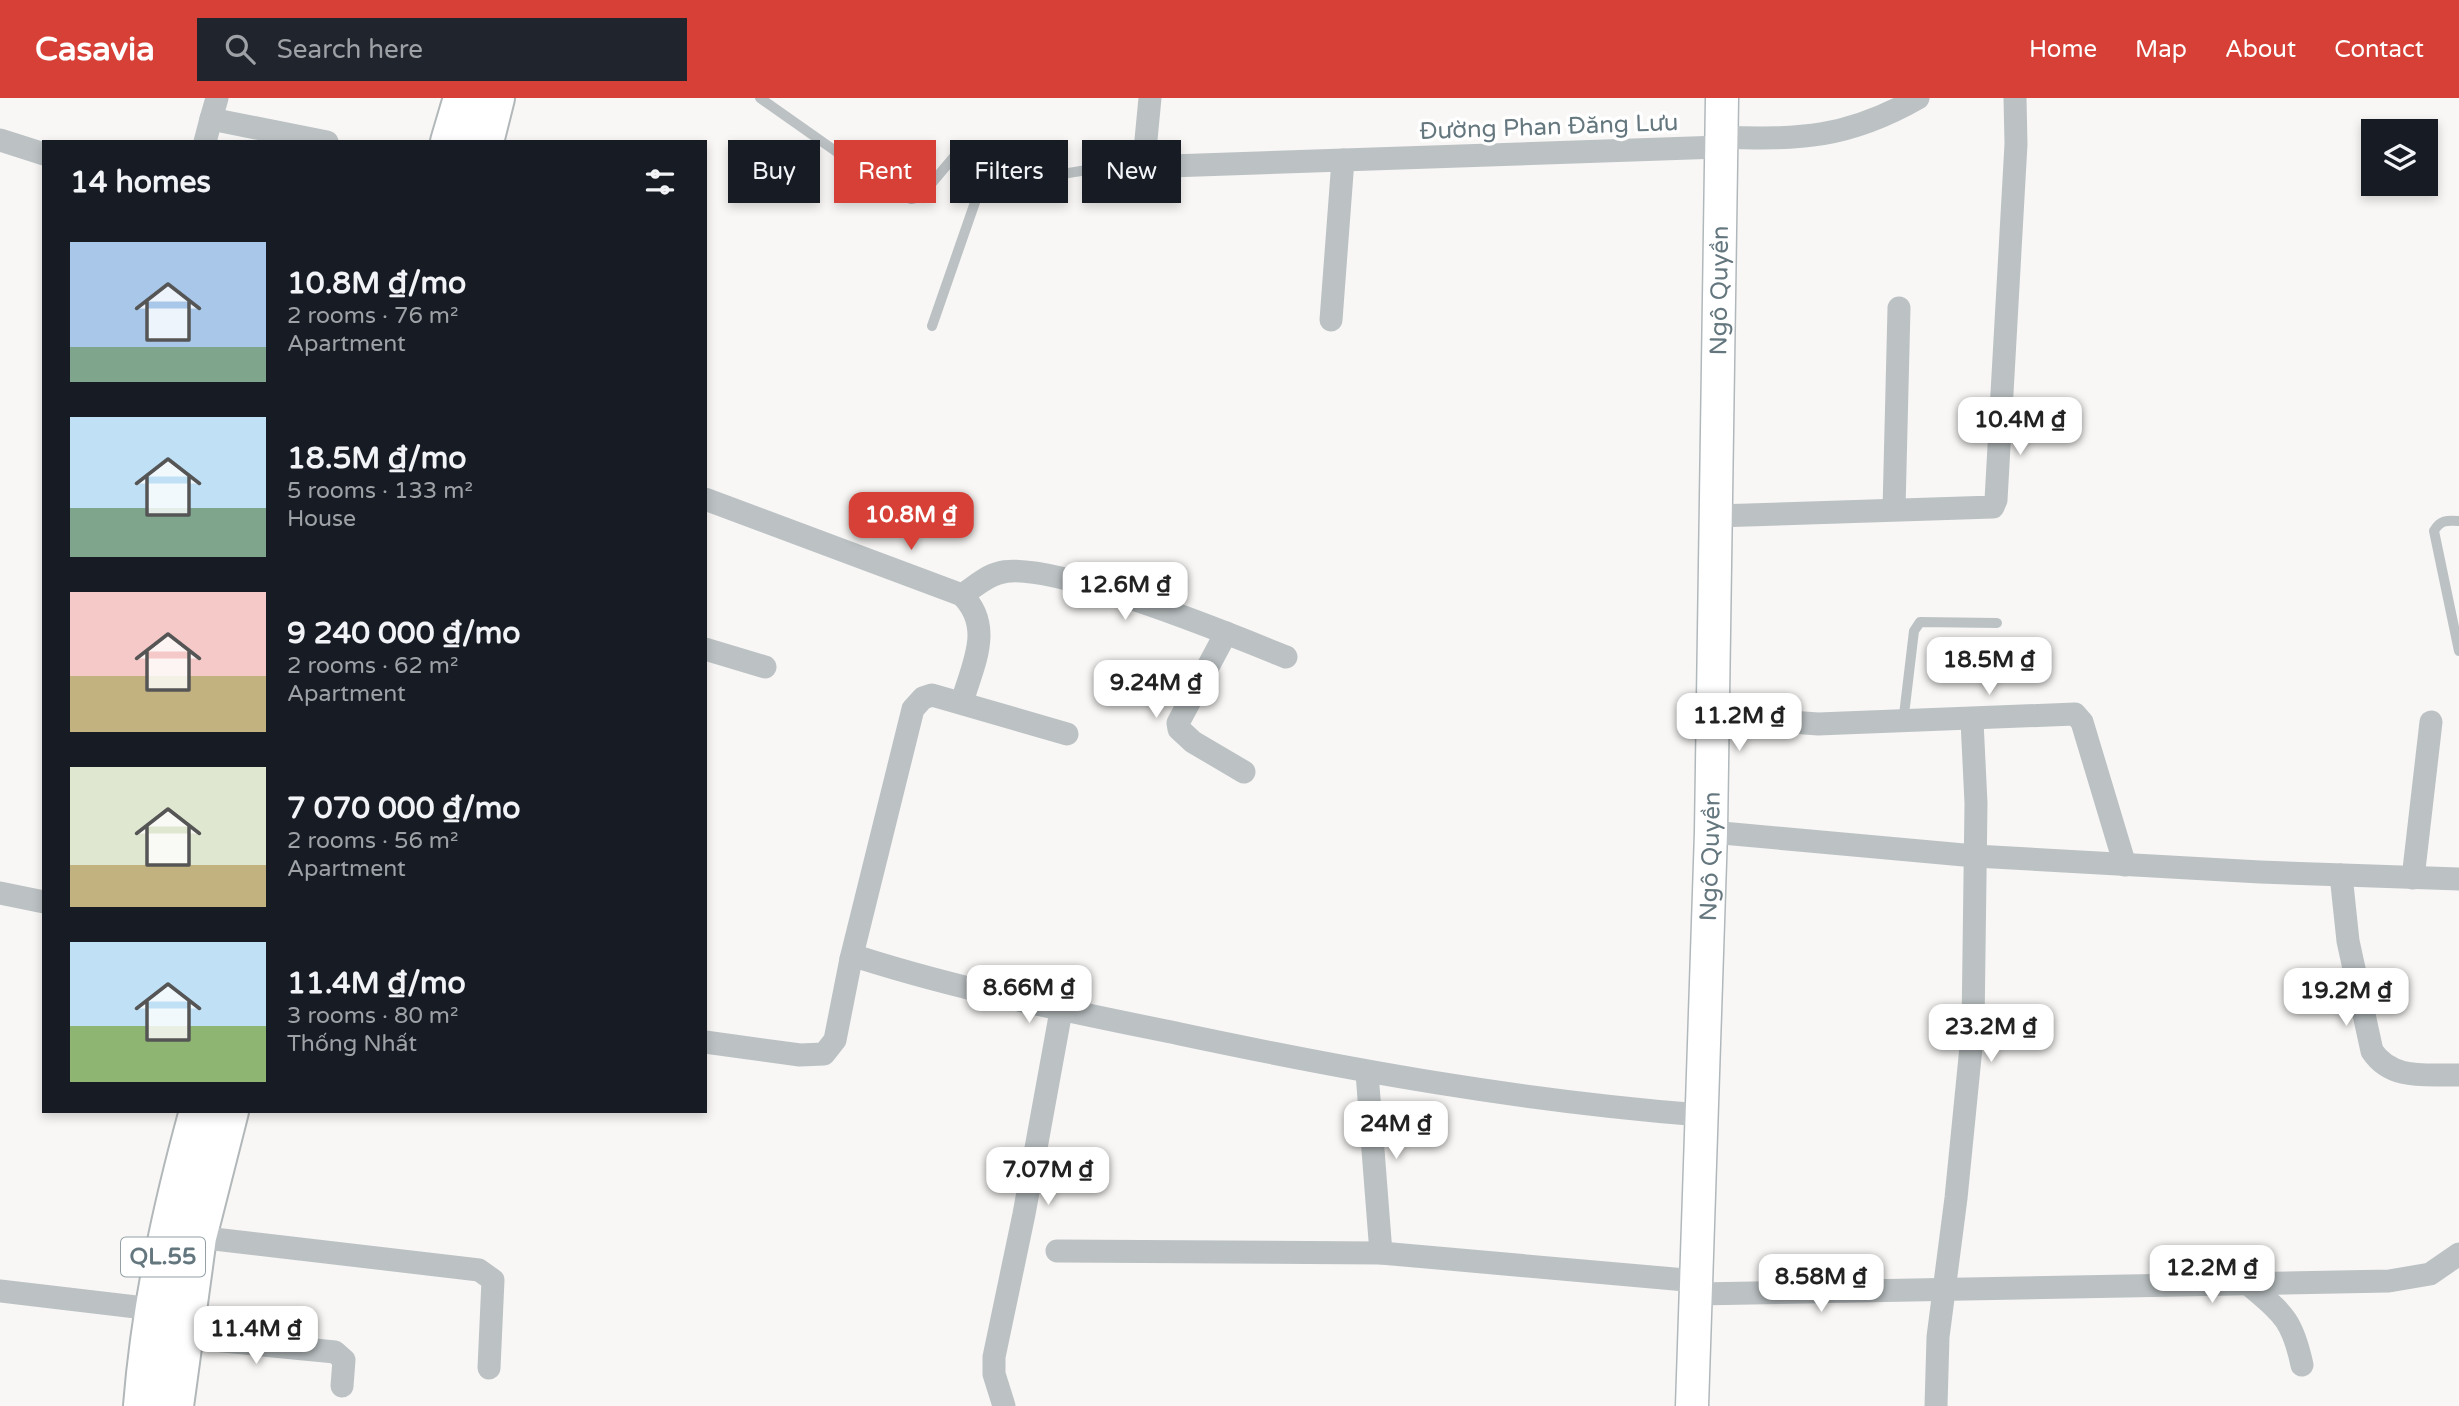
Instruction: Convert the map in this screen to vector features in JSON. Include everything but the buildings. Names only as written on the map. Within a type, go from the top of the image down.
[{"type":"highway","points":[[451,140],[463,98]]},
{"type":"highway","points":[[484,140],[495,98]]},
{"type":"highway","name":"QL.55","points":[[143,1406],[153,1309],[176,1194],[198,1113]]},
{"type":"highway","name":"QL.55","points":[[174,1406],[181,1337],[197,1237],[228,1113]]},
{"type":"street","points":[[1146,140],[1150,98]]},
{"type":"street","name":"Ngô Quyền","points":[[1692,1406],[1714,716],[1722,98]]},
{"type":"street","name":"Đường Phan Đăng Lưu","points":[[1181,166],[1776,139],[1829,134],[1879,120],[1918,98]]},
{"type":"street","points":[[1716,516],[1894,509],[1988,509],[1996,500],[2016,144],[2015,98]]},
{"type":"street","points":[[206,140],[214,108],[320,140]]},
{"type":"street","points":[[0,140],[42,153]]},
{"type":"street","points":[[1331,320],[1343,160]]},
{"type":"street","points":[[1894,509],[1899,308]]},
{"type":"street","points":[[707,500],[962,595],[975,608],[980,622],[979,639],[962,702]]},
{"type":"street","points":[[962,595],[998,573],[1017,570],[1054,575],[1226,633],[1286,657]]},
{"type":"street","points":[[1226,633],[1178,723],[1179,729],[1193,742],[1244,772]]},
{"type":"street","points":[[707,650],[765,667]]},
{"type":"street","points":[[707,1042],[800,1055],[824,1054],[835,1040],[851,958],[913,709],[923,698],[932,695],[962,702],[1067,734]]},
{"type":"street","points":[[1714,716],[1778,723],[1903,723],[2076,715],[2082,722],[2125,865]]},
{"type":"street","points":[[1936,1406],[1944,1287],[1973,1027],[1976,803],[1972,721]]},
{"type":"street","points":[[2413,878],[2431,722]]},
{"type":"street","points":[[1711,832],[1975,856],[2459,879]]},
{"type":"street","points":[[2341,875],[2348,941],[2372,1051],[2380,1062],[2400,1073],[2459,1075]]},
{"type":"street","points":[[0,893],[42,902]]},
{"type":"street","points":[[851,958],[861,958],[1061,1011],[1367,1073],[1584,1106],[1701,1115]]},
{"type":"street","points":[[1004,1406],[993,1374],[994,1357],[1024,1214],[1061,1011]]},
{"type":"street","points":[[1367,1073],[1381,1253]]},
{"type":"street","points":[[197,1237],[479,1270],[493,1280],[489,1368]]},
{"type":"street","points":[[1057,1251],[1381,1253],[1697,1287],[1944,1287],[2414,1279],[2430,1274],[2459,1254]]},
{"type":"street","points":[[2247,1283],[2289,1321],[2302,1365]]},
{"type":"street","points":[[0,1291],[153,1309]]},
{"type":"street","points":[[181,1337],[335,1353],[344,1360],[342,1386]]},
{"type":"lane","points":[[760,98],[898,195],[911,199],[920,197],[950,161]]},
{"type":"lane","points":[[932,326],[975,203]]},
{"type":"lane","points":[[2459,521],[2445,520],[2438,524],[2434,531],[2459,651]]},
{"type":"lane","points":[[1903,723],[1913,631],[1920,622],[1997,623]]}]
